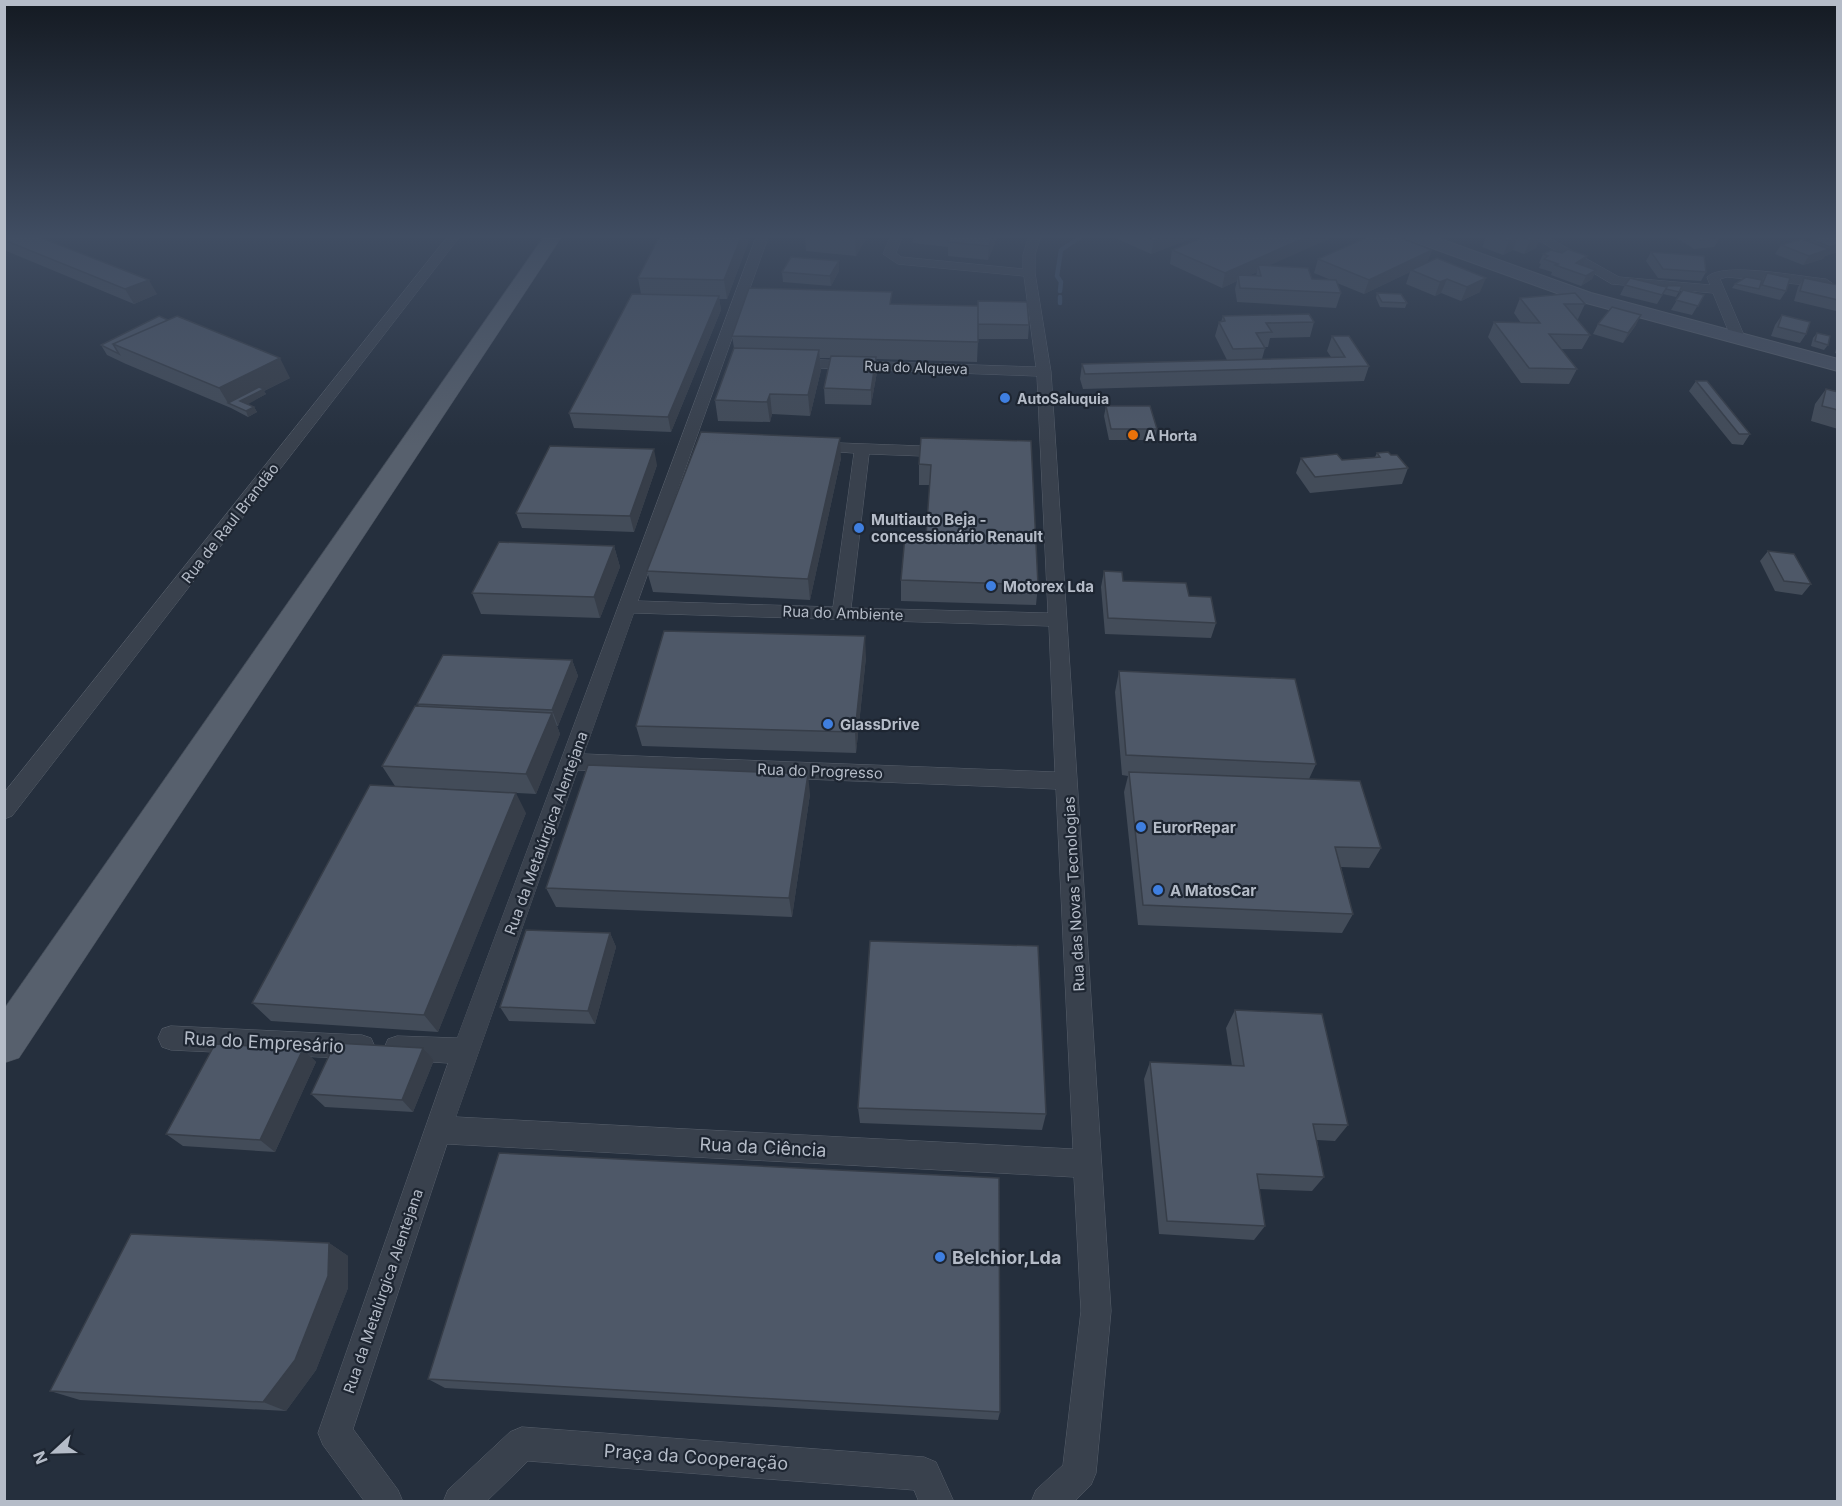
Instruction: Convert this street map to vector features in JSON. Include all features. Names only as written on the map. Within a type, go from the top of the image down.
[{"type":"main road","points":[[4,1044],[506,305]]},
{"type":"main road","points":[[1615,305],[1838,365]]},
{"type":"street","name":"Rua de Raul Brandão","points":[[4,810],[400,305]]},
{"type":"street","name":"Rua da Metalúrgica Alentejana","points":[[386,1502],[335,1433],[465,1051],[572,762],[685,444],[723,361],[741,305]]},
{"type":"street","name":"Rua das Novas Tecnologias","points":[[1036,305],[1044,372],[1042,455],[1058,620],[1096,1311],[1079,1473],[1048,1502]]},
{"type":"street","points":[[1725,305],[1739,340]]},
{"type":"street","name":"Rua do Alqueva","points":[[775,363],[1044,372]]},
{"type":"street","points":[[685,444],[709,445]]},
{"type":"street","points":[[791,447],[967,452]]},
{"type":"street","points":[[841,613],[862,449]]},
{"type":"street","name":"Rua do Ambiente","points":[[628,607],[1058,620]]},
{"type":"street","name":"Rua do Progresso","points":[[572,762],[1068,781]]},
{"type":"street","name":"Rua do Empresário","points":[[171,1038],[465,1051]]},
{"type":"street","name":"Rua da Ciência","points":[[438,1130],[1089,1164]]},
{"type":"street","name":"Praça da Cooperação","points":[[460,1502],[522,1444],[924,1474],[937,1502]]},
{"type":"building","points":[[626,305],[715,305],[668,417],[569,413]]},
{"type":"building","points":[[743,305],[978,306],[978,342],[732,336]]},
{"type":"building","points":[[978,305],[1027,305],[1029,325],[978,324]]},
{"type":"building","points":[[1526,305],[1565,305],[1590,335],[1549,334],[1577,369],[1529,368],[1494,322],[1540,323]]},
{"type":"building","points":[[1612,307],[1641,315],[1628,333],[1598,324]]},
{"type":"building","points":[[1309,314],[1314,322],[1266,323],[1272,332],[1256,333],[1265,348],[1233,349],[1219,322],[1225,321],[1223,316]]},
{"type":"building","points":[[1782,315],[1810,322],[1806,334],[1778,327]]},
{"type":"building","points":[[159,316],[168,320],[113,344],[119,354],[101,345]]},
{"type":"building","points":[[177,316],[280,358],[219,388],[113,344]]},
{"type":"building","points":[[1817,333],[1830,336],[1828,345],[1815,341]]},
{"type":"building","points":[[1332,336],[1349,336],[1369,366],[1085,374],[1082,364],[1345,357]]},
{"type":"building","points":[[734,348],[819,350],[808,395],[770,394],[767,402],[715,400]]},
{"type":"building","points":[[831,356],[876,357],[871,390],[824,388]]},
{"type":"building","points":[[1696,381],[1707,381],[1750,434],[1739,434]]},
{"type":"building","points":[[259,387],[264,389],[240,401],[254,407],[246,411],[228,403]]},
{"type":"building","points":[[1826,389],[1838,392],[1838,410],[1822,406]]},
{"type":"building","points":[[1106,406],[1150,406],[1157,429],[1111,429]]},
{"type":"building","points":[[701,432],[840,438],[808,579],[647,571]]},
{"type":"building","points":[[921,438],[1031,441],[1038,585],[901,580],[905,536],[926,536],[931,465],[919,464]]},
{"type":"building","points":[[550,446],[654,449],[630,516],[516,513]]},
{"type":"building","points":[[1388,452],[1391,455],[1397,455],[1408,468],[1315,477],[1301,458],[1337,454],[1342,460],[1380,457],[1377,453]]},
{"type":"building","points":[[499,542],[614,546],[594,597],[472,593]]},
{"type":"building","points":[[1768,551],[1794,554],[1811,584],[1784,581]]},
{"type":"building","points":[[1104,571],[1122,572],[1123,581],[1186,583],[1189,596],[1211,597],[1216,623],[1108,618]]},
{"type":"building","points":[[664,631],[865,636],[855,732],[636,726]]},
{"type":"building","points":[[443,655],[572,660],[552,710],[417,704]]},
{"type":"building","points":[[1119,671],[1295,679],[1316,764],[1126,755]]},
{"type":"building","points":[[415,706],[552,713],[526,774],[382,766]]},
{"type":"building","points":[[588,765],[808,774],[789,898],[546,888]]},
{"type":"building","points":[[1129,772],[1360,781],[1381,848],[1335,847],[1353,914],[1143,905]]},
{"type":"building","points":[[370,785],[516,793],[424,1015],[252,1003]]},
{"type":"building","points":[[526,930],[610,933],[588,1011],[500,1007]]},
{"type":"building","points":[[870,941],[1038,946],[1046,1114],[858,1108]]},
{"type":"building","points":[[1235,1010],[1322,1014],[1348,1125],[1313,1124],[1324,1177],[1257,1174],[1265,1226],[1167,1221],[1150,1062],[1244,1066]]},
{"type":"building","points":[[335,1043],[423,1048],[402,1100],[311,1094]]},
{"type":"building","points":[[215,1044],[303,1049],[260,1140],[166,1134]]},
{"type":"building","points":[[499,1153],[999,1178],[1000,1412],[428,1379]]},
{"type":"building","points":[[131,1234],[329,1243],[328,1276],[295,1360],[263,1402],[50,1391]]},
{"type":"place","name":"AutoSaluquia","points":[[1005,398]]},
{"type":"place","name":"A Horta","points":[[1133,435]]},
{"type":"place","name":"Multiauto Beja - concessionário Renault","points":[[859,528]]},
{"type":"place","name":"Motorex Lda","points":[[991,586]]},
{"type":"place","name":"GlassDrive","points":[[828,724]]},
{"type":"place","name":"EurorRepar","points":[[1141,827]]},
{"type":"place","name":"A MatosCar","points":[[1158,890]]},
{"type":"place","name":"Belchior,Lda","points":[[940,1257]]}]
